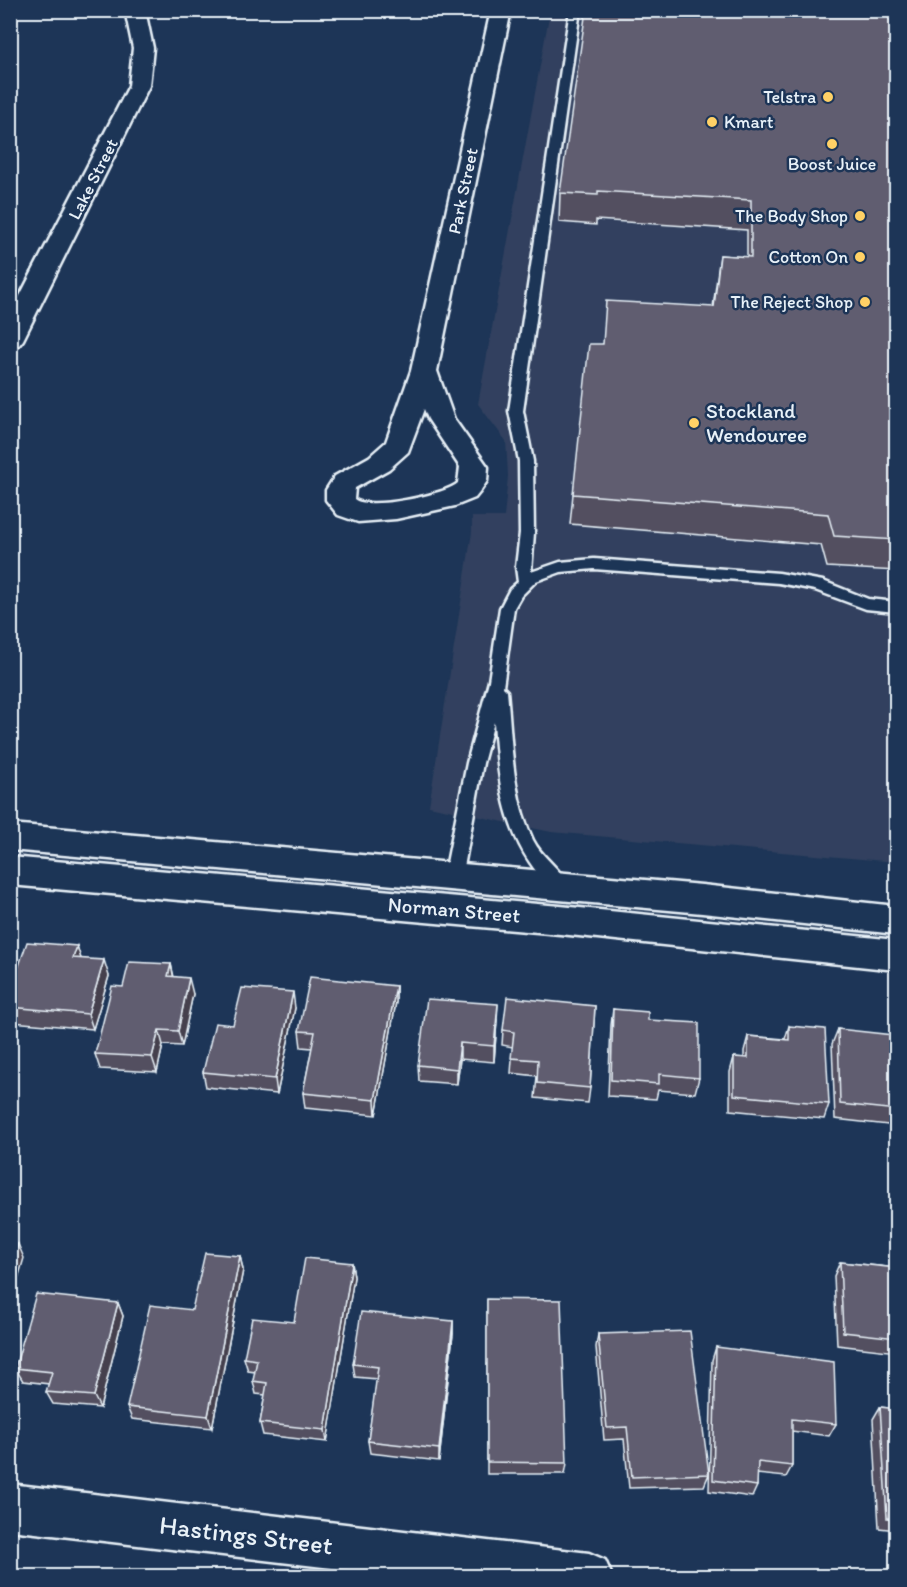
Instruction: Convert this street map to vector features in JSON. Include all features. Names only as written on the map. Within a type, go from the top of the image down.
[{"type":"street","name":"Lake Street","points":[[10,340],[139,86],[143,62],[143,39],[135,10]]},
{"type":"street","name":"Park Street","points":[[424,371],[441,419],[474,467],[472,483],[465,491],[445,500],[369,513],[350,510],[340,500],[341,487],[348,480],[379,463],[398,446],[424,371],[501,10]]},
{"type":"street","name":"Norman Street","points":[[10,837],[897,920]]},
{"type":"street","name":"Norman Street","points":[[10,871],[500,914],[897,955]]},
{"type":"street","points":[[453,878],[500,914]]},
{"type":"street","name":"Hastings Street","points":[[10,1507],[589,1576]]},
{"type":"lane","points":[[525,582],[523,567],[526,533],[526,462],[516,411],[575,10]]},
{"type":"lane","points":[[453,878],[475,763],[497,681],[507,608],[515,593],[537,574],[579,564],[791,579],[818,585],[866,604],[897,607]]},
{"type":"lane","points":[[497,681],[511,793],[519,826],[534,857],[561,887]]},
{"type":"shaded area","name":"Stockland Wendouree","points":[[550,11],[896,11],[896,862],[551,832],[429,806],[472,532],[472,517],[504,517],[508,476],[506,441],[478,404]]},
{"type":"building","points":[[586,10],[897,10],[897,540],[834,536],[828,514],[573,494],[589,344],[603,344],[606,301],[714,307],[720,255],[751,257],[751,200],[598,191],[598,195],[560,193]]},
{"type":"building","points":[[27,942],[77,946],[73,958],[104,960],[88,1014],[10,1007],[10,992]]},
{"type":"building","points":[[129,962],[171,964],[168,976],[189,978],[178,1031],[159,1030],[152,1057],[95,1054],[112,986],[123,987]]},
{"type":"building","points":[[310,977],[396,986],[375,1100],[303,1093],[315,1032],[299,1031]]},
{"type":"building","points":[[242,988],[293,992],[275,1079],[203,1072],[215,1023],[233,1025]]},
{"type":"building","points":[[507,997],[595,1006],[590,1088],[537,1083],[538,1060],[511,1058],[514,1032],[503,1030]]},
{"type":"building","points":[[427,999],[498,1004],[494,1046],[460,1043],[457,1069],[418,1065]]},
{"type":"building","points":[[613,1009],[648,1012],[648,1020],[699,1023],[699,1078],[659,1074],[659,1084],[611,1080]]},
{"type":"building","points":[[789,1026],[825,1029],[829,1104],[734,1095],[734,1057],[748,1058],[748,1036],[789,1040]]},
{"type":"building","points":[[838,1029],[893,1035],[895,1062],[897,1062],[897,1110],[840,1104]]},
{"type":"building","points":[[10,1244],[18,1244],[10,1268]]},
{"type":"building","points":[[205,1253],[240,1256],[208,1416],[127,1407],[150,1305],[192,1310]]},
{"type":"building","points":[[305,1258],[352,1263],[325,1430],[260,1423],[267,1383],[253,1381],[257,1360],[244,1358],[252,1318],[294,1322]]},
{"type":"building","points":[[840,1262],[897,1268],[897,1338],[843,1332]]},
{"type":"building","points":[[36,1294],[118,1303],[94,1396],[46,1392],[52,1372],[15,1368]]},
{"type":"building","points":[[487,1299],[561,1300],[567,1463],[487,1462]]},
{"type":"building","points":[[361,1312],[453,1321],[439,1449],[368,1441],[378,1367],[353,1364]]},
{"type":"building","points":[[690,1331],[709,1474],[632,1477],[627,1427],[607,1428],[598,1334]]},
{"type":"building","points":[[716,1347],[834,1362],[836,1424],[792,1419],[792,1466],[758,1462],[757,1486],[713,1480]]},
{"type":"building","points":[[880,1407],[897,1409],[897,1519],[887,1518]]},
{"type":"place","name":"Telstra","points":[[828,97]]},
{"type":"place","name":"Kmart","points":[[712,122]]},
{"type":"place","name":"Boost Juice","points":[[832,144]]},
{"type":"place","name":"The Body Shop","points":[[860,216]]},
{"type":"place","name":"Cotton On","points":[[860,257]]},
{"type":"place","name":"The Reject Shop","points":[[865,302]]},
{"type":"place","name":"Stockland Wendouree","points":[[694,423]]}]
